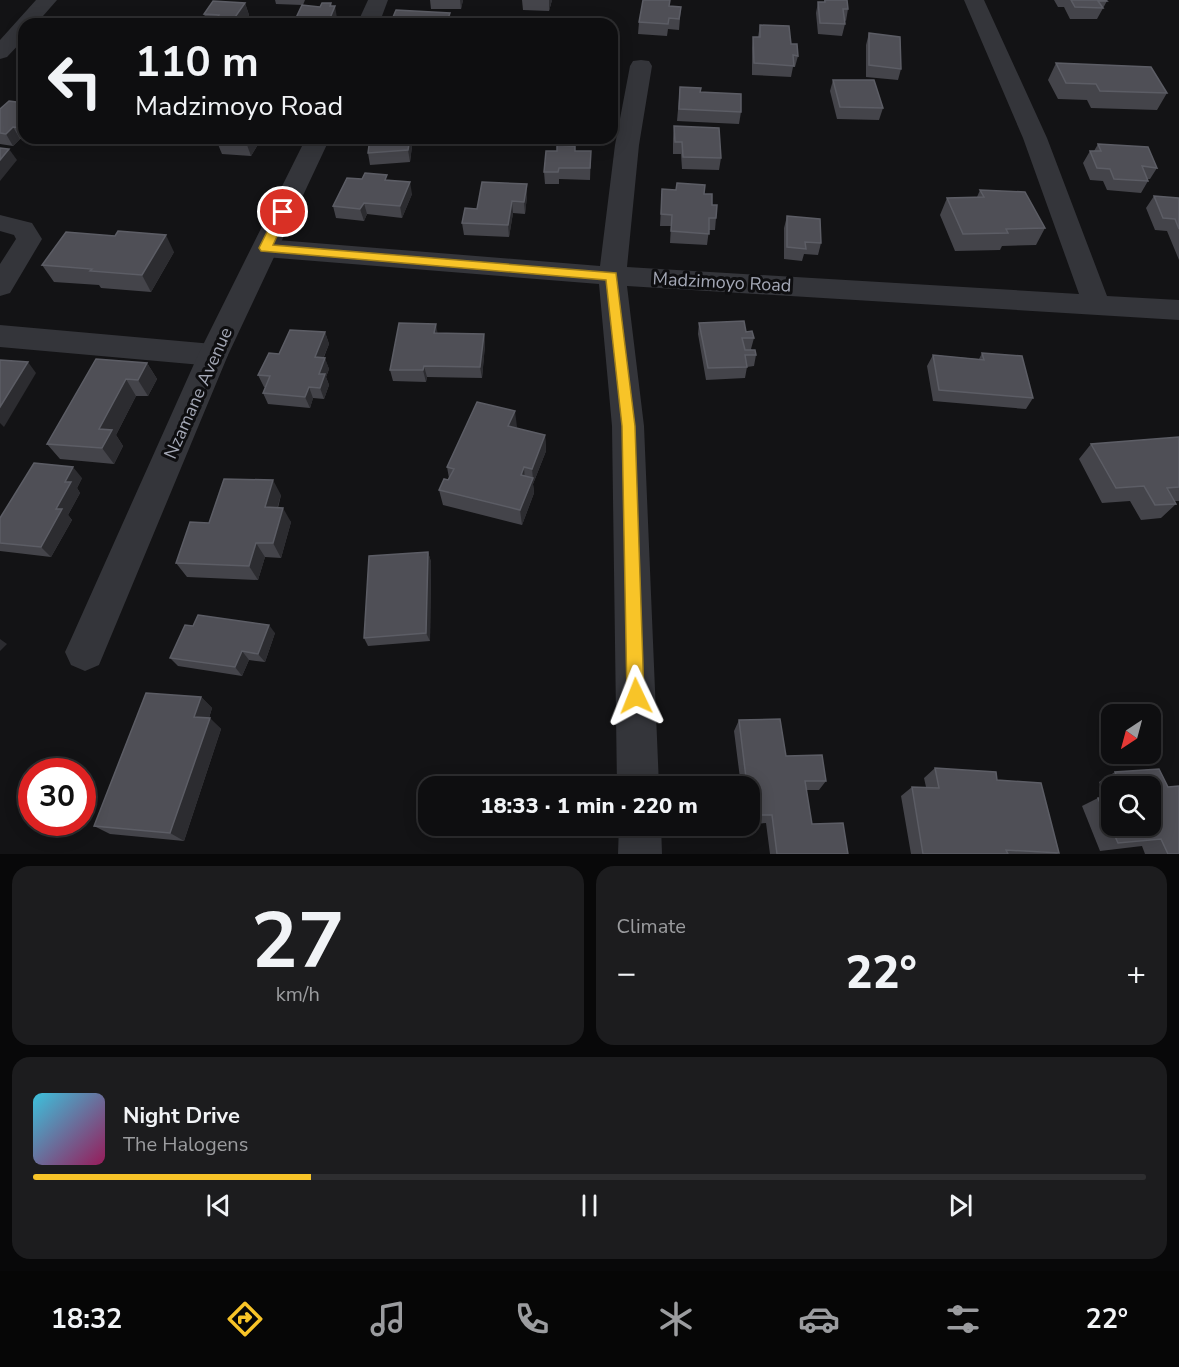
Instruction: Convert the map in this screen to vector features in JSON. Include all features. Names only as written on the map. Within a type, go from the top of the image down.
[{"type":"street","points":[[31,18],[47,0]]},
{"type":"street","points":[[370,18],[378,0]]},
{"type":"street","points":[[974,0],[1035,138],[1097,304]]},
{"type":"street","points":[[0,53],[18,33]]},
{"type":"street","points":[[638,776],[628,426],[612,276],[627,145],[641,66]]},
{"type":"street","name":"Nzamane Avenue","points":[[85,652],[213,355],[315,144]]},
{"type":"street","points":[[0,286],[29,239],[11,226]]},
{"type":"street","name":"Madzimoyo Road","points":[[265,248],[612,276],[1179,310]]},
{"type":"street","points":[[0,336],[213,355]]},
{"type":"street","points":[[640,836],[640,854]]},
{"type":"building","points":[[643,0],[670,0],[669,6],[681,7],[679,19],[669,18],[668,24],[639,22]]},
{"type":"building","points":[[825,0],[847,0],[848,9],[843,9],[845,24],[820,23],[818,2],[825,2]]},
{"type":"building","points":[[1071,0],[1107,1],[1098,1],[1103,8],[1075,7]]},
{"type":"building","points":[[213,1],[245,3],[234,18],[217,18],[219,15],[204,14]]},
{"type":"building","points":[[322,3],[331,3],[330,6],[335,6],[330,18],[296,18],[302,5],[320,7]]},
{"type":"building","points":[[396,10],[450,13],[448,18],[393,18]]},
{"type":"building","points":[[760,25],[789,26],[791,44],[797,44],[798,56],[793,55],[794,66],[754,63],[753,37],[760,37]]},
{"type":"building","points":[[869,33],[900,37],[901,69],[869,65]]},
{"type":"building","points":[[1056,63],[1151,67],[1167,93],[1100,91],[1096,84],[1066,83]]},
{"type":"building","points":[[833,80],[874,80],[883,108],[840,107]]},
{"type":"building","points":[[680,87],[701,88],[700,92],[741,94],[741,112],[679,109]]},
{"type":"building","points":[[9,101],[18,102],[18,128],[13,127],[6,134],[0,133],[0,109]]},
{"type":"building","points":[[674,126],[719,128],[721,158],[683,157],[682,142],[675,142]]},
{"type":"building","points":[[369,144],[409,144],[408,150],[368,153]]},
{"type":"building","points":[[1098,144],[1148,147],[1157,168],[1142,166],[1148,181],[1114,179],[1110,169],[1097,168],[1090,151],[1101,151]]},
{"type":"building","points":[[557,145],[575,146],[575,151],[591,151],[590,168],[559,168],[558,172],[544,172],[546,151],[557,151]]},
{"type":"building","points":[[0,148],[9,149],[0,160]]},
{"type":"building","points":[[365,173],[387,175],[385,180],[410,182],[400,206],[364,203],[360,209],[333,206],[347,178],[362,179]]},
{"type":"building","points":[[482,182],[527,184],[524,202],[512,201],[508,225],[462,223],[465,208],[477,209]]},
{"type":"building","points":[[677,183],[705,185],[704,194],[712,194],[712,205],[717,205],[716,218],[709,218],[709,234],[671,231],[672,215],[661,214],[662,189],[676,190]]},
{"type":"building","points":[[980,190],[1025,192],[1045,228],[1006,229],[1008,233],[963,234],[947,198],[984,197]]},
{"type":"building","points":[[1154,196],[1179,198],[1179,229],[1175,219],[1163,218]]},
{"type":"building","points":[[787,216],[820,219],[821,243],[805,242],[806,249],[787,247]]},
{"type":"building","points":[[118,231],[166,235],[142,275],[42,265],[66,232],[115,236]]},
{"type":"building","points":[[744,321],[746,332],[752,331],[754,338],[742,338],[745,350],[755,350],[756,355],[745,355],[747,367],[708,368],[699,323]]},
{"type":"building","points":[[399,323],[436,324],[434,333],[484,334],[480,367],[424,366],[423,370],[390,370]]},
{"type":"building","points":[[290,330],[325,332],[315,357],[325,358],[319,374],[325,374],[320,388],[309,387],[305,397],[263,393],[270,376],[258,375],[269,353],[279,354]]},
{"type":"building","points":[[982,353],[1022,356],[1033,398],[939,390],[933,355],[984,360]]},
{"type":"building","points":[[96,359],[147,363],[138,380],[126,379],[99,429],[112,430],[102,448],[47,444]]},
{"type":"building","points":[[0,360],[28,362],[0,407]]},
{"type":"building","points":[[477,402],[515,411],[508,426],[545,435],[532,469],[524,467],[521,475],[533,478],[520,510],[439,490],[444,479],[448,480],[454,469],[447,467]]},
{"type":"building","points":[[1179,437],[1179,487],[1167,488],[1176,504],[1155,505],[1144,486],[1116,488],[1091,444]]},
{"type":"building","points":[[34,463],[73,467],[65,482],[71,482],[56,509],[62,509],[41,547],[0,543],[0,518]]},
{"type":"building","points":[[224,479],[273,480],[265,507],[283,508],[273,543],[256,543],[249,566],[176,563],[190,522],[209,523]]},
{"type":"building","points":[[428,552],[426,633],[364,638],[369,556]]},
{"type":"building","points":[[198,615],[269,625],[258,654],[242,651],[235,667],[170,658],[185,625],[193,626]]},
{"type":"building","points":[[146,693],[201,697],[194,717],[210,718],[170,833],[96,826],[96,821]]},
{"type":"building","points":[[780,719],[786,756],[822,755],[826,781],[805,781],[812,824],[843,823],[848,854],[777,854],[772,815],[760,815],[760,776],[746,776],[739,720]]},
{"type":"building","points":[[935,768],[996,772],[997,780],[1041,783],[1059,853],[1006,850],[1008,854],[923,854],[912,787],[939,788]]},
{"type":"building","points":[[1159,769],[1168,787],[1179,786],[1179,854],[1168,854],[1161,839],[1118,843],[1115,836],[1161,836],[1161,776],[1117,776],[1115,772]]},
{"type":"route","points":[[283,212],[265,248],[612,276],[628,426],[636,696]]}]
